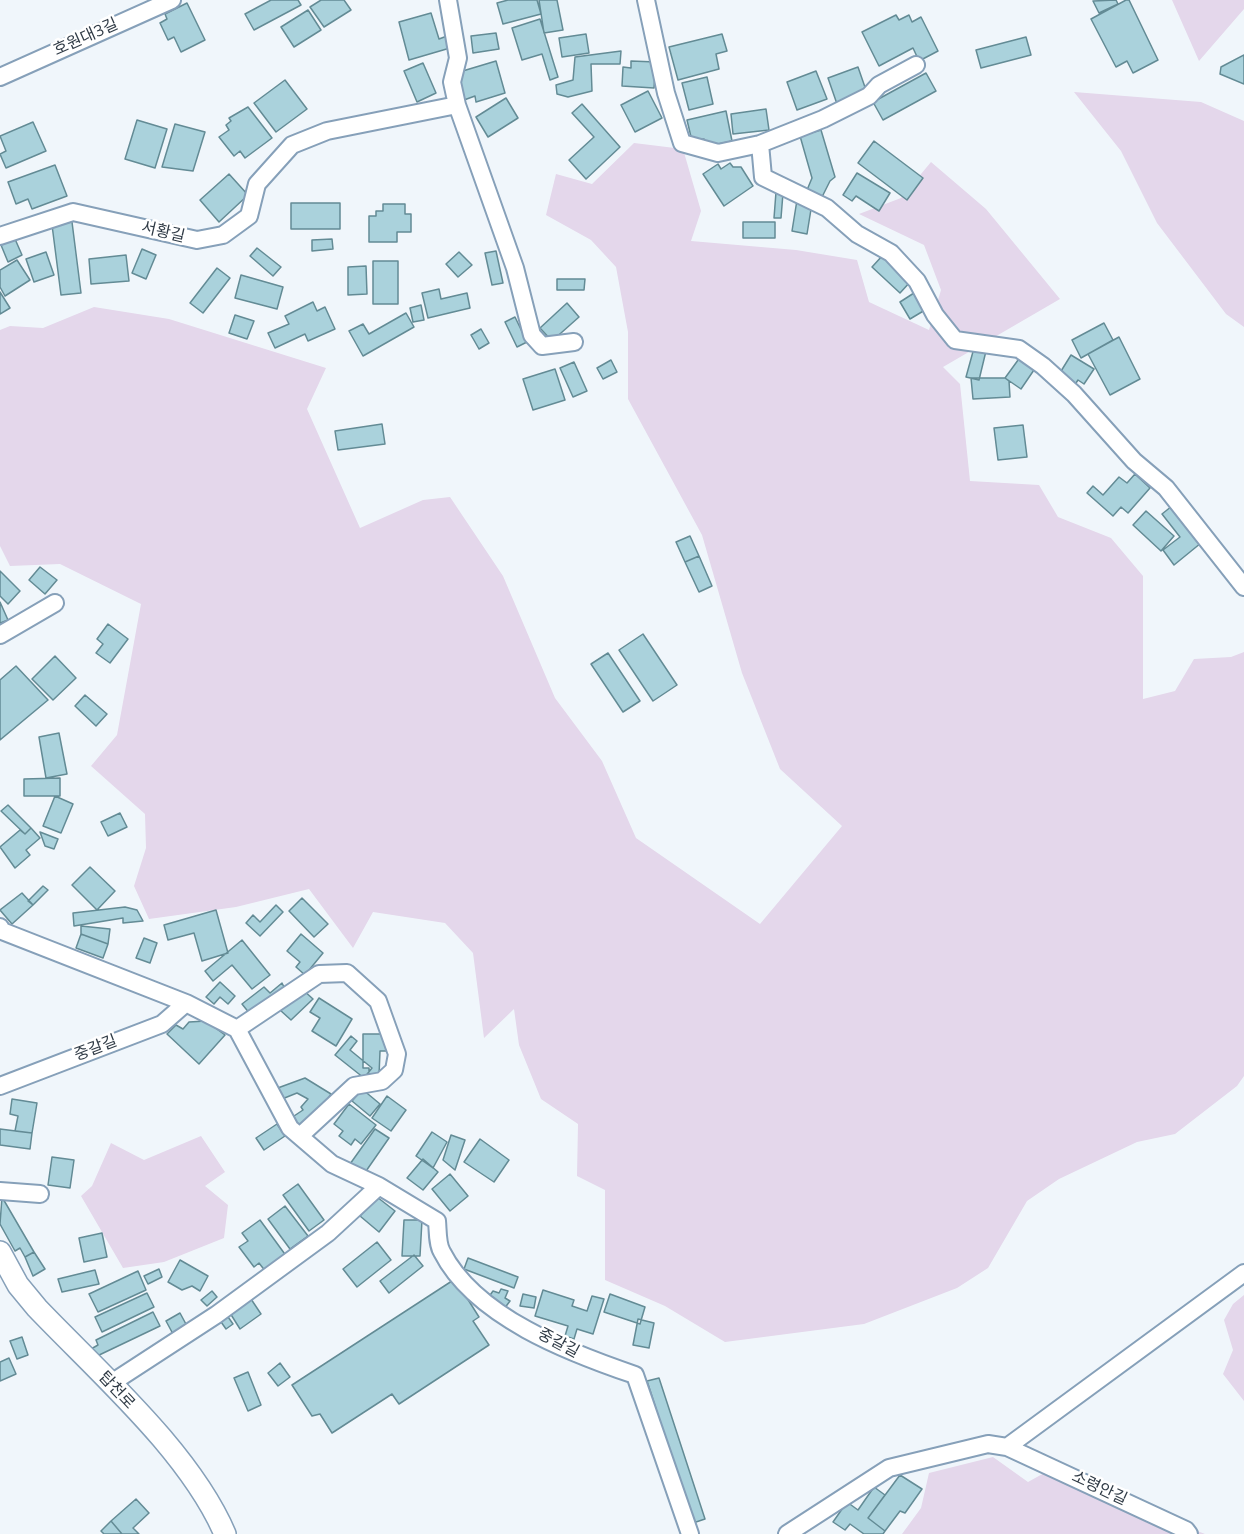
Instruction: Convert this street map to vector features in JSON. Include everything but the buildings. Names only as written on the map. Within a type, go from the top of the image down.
[{"type":"main road","name":"탑천로","points":[[0,1252],[18,1285],[36,1308],[170,1449],[217,1515],[225,1534]]},
{"type":"street","name":"호원대3길","points":[[0,76],[172,0]]},
{"type":"street","points":[[448,0],[458,58],[452,82],[457,105],[515,268],[532,335],[542,346],[574,342]]},
{"type":"street","points":[[646,0],[666,93],[682,143],[718,153],[760,144],[849,106],[916,65]]},
{"type":"street","name":"서황길","points":[[0,236],[73,212],[197,240],[223,235],[249,216],[256,184],[292,145],[327,131],[457,105]]},
{"type":"street","points":[[760,144],[763,177],[827,208],[857,234],[891,253],[918,281],[935,315],[955,340],[1019,349],[1059,380],[1134,461],[1166,488],[1244,586]]},
{"type":"street","points":[[0,635],[55,603]]},
{"type":"street","points":[[0,927],[13,935],[186,1004],[237,1029],[319,974],[347,973],[378,1001],[397,1054],[394,1070],[382,1081],[354,1086],[300,1136]]},
{"type":"street","name":"중갈길","points":[[0,1086],[162,1024],[186,1004]]},
{"type":"street","name":"중갈길","points":[[237,1029],[290,1128],[332,1164],[379,1186],[437,1221],[440,1250],[460,1279],[498,1312],[585,1358],[635,1375],[690,1534]]},
{"type":"street","points":[[110,1384],[216,1315],[319,1240],[379,1186]]},
{"type":"street","points":[[0,1191],[40,1194]]},
{"type":"street","points":[[787,1534],[889,1468],[988,1444],[1007,1447],[1244,1273]]},
{"type":"street","name":"소령안길","points":[[1007,1447],[1186,1530],[1189,1534]]},
{"type":"shaded area","points":[[1172,0],[1244,0],[1244,9],[1199,61]]},
{"type":"shaded area","points":[[1074,92],[1201,102],[1244,121],[1244,327],[1226,314],[1157,223],[1121,151]]},
{"type":"shaded area","points":[[634,143],[683,149],[701,211],[691,241],[796,250],[857,260],[869,302],[929,330],[941,290],[924,245],[859,214],[901,198],[931,162],[986,209],[1060,299],[943,367],[960,384],[970,481],[1039,485],[1058,517],[1111,538],[1143,576],[1143,699],[1175,691],[1194,659],[1231,657],[1244,652],[1244,1076],[1237,1086],[1175,1134],[1137,1142],[1059,1179],[1027,1201],[988,1268],[957,1288],[864,1324],[725,1342],[665,1306],[605,1280],[605,1190],[577,1176],[578,1124],[541,1099],[519,1045],[514,1009],[484,1038],[473,953],[445,923],[373,912],[353,948],[309,889],[236,907],[149,919],[134,886],[146,848],[145,814],[91,766],[117,735],[141,604],[60,564],[10,566],[0,546],[0,330],[10,326],[43,328],[94,307],[169,319],[326,368],[307,409],[360,528],[423,500],[450,497],[503,576],[555,698],[602,761],[636,838],[760,924],[842,826],[780,769],[742,673],[702,535],[628,399],[628,332],[616,267],[591,240],[546,215],[556,174],[592,184]]},
{"type":"shaded area","points":[[201,1136],[225,1172],[205,1186],[228,1205],[224,1238],[164,1262],[123,1268],[81,1196],[92,1186],[111,1143],[144,1160]]},
{"type":"shaded area","points":[[1244,1295],[1244,1401],[1223,1374],[1233,1350],[1224,1320],[1233,1304]]},
{"type":"shaded area","points":[[993,1457],[1028,1482],[1046,1472],[1205,1534],[902,1534],[921,1508],[929,1473]]}]
